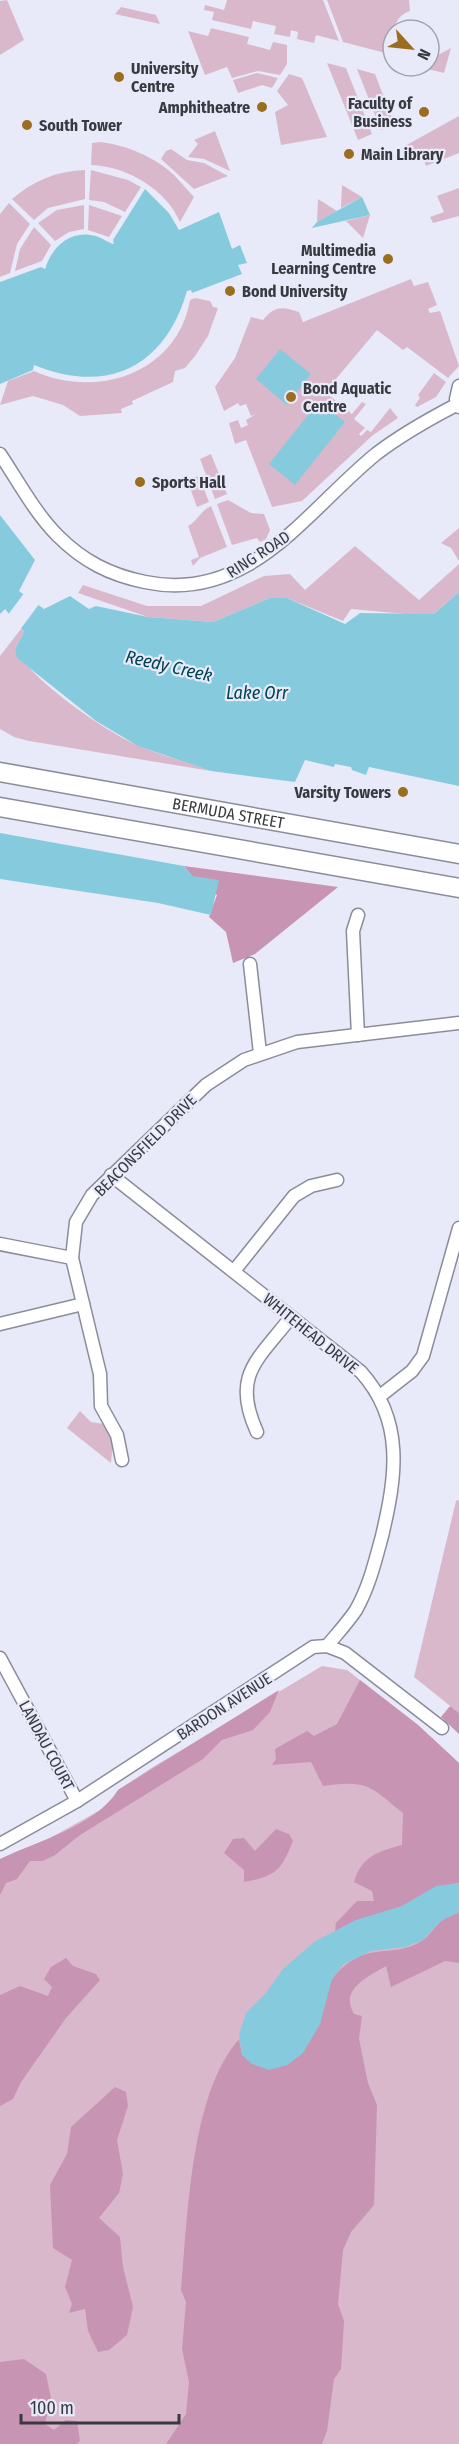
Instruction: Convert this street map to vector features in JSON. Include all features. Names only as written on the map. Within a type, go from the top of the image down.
[{"type":"main road","name":"BERMUDA STREET","points":[[0,772],[459,854]]},
{"type":"main road","name":"BERMUDA STREET","points":[[0,807],[459,888]]},
{"type":"street","name":"RING ROAD","points":[[0,454],[52,529],[93,565],[129,579],[164,586],[194,584],[218,580],[263,555],[296,530],[375,456],[408,431],[458,405],[459,386]]},
{"type":"street","points":[[358,915],[353,931],[358,1035]]},
{"type":"street","points":[[250,964],[260,1053]]},
{"type":"street","name":"BEACONSFIELD DRIVE","points":[[122,1460],[117,1435],[101,1406],[100,1374],[72,1258],[76,1222],[92,1195],[206,1085],[225,1071],[260,1053],[297,1042],[459,1023]]},
{"type":"street","name":"WHITEHEAD DRIVE","points":[[111,1175],[361,1372],[380,1396],[388,1420],[395,1471],[386,1518],[372,1575],[355,1611],[327,1646]]},
{"type":"street","points":[[234,1271],[294,1196],[310,1186],[336,1180]]},
{"type":"street","points":[[380,1396],[412,1371],[423,1356],[459,1228]]},
{"type":"street","points":[[0,1244],[72,1258]]},
{"type":"street","points":[[0,1324],[83,1304]]},
{"type":"street","points":[[257,1432],[248,1412],[246,1384],[255,1363],[291,1317]]},
{"type":"street","points":[[327,1646],[345,1653],[442,1728]]},
{"type":"street","name":"BARDON AVENUE","points":[[0,1844],[77,1801],[314,1647],[327,1646]]},
{"type":"street","name":"LANDAU COURT","points":[[0,1658],[77,1801]]},
{"type":"shaded area","points":[[7,0],[24,40],[0,55],[0,1]]},
{"type":"shaded area","points":[[227,0],[323,0],[339,41],[316,35],[314,43],[297,39],[298,32],[291,30],[290,37],[274,34],[276,26],[253,21],[251,29],[212,20],[214,12],[204,10],[205,5],[224,10]]},
{"type":"shaded area","points":[[327,0],[409,0],[410,11],[399,18],[381,18],[381,52],[343,42]]},
{"type":"shaded area","points":[[121,7],[156,15],[160,24],[115,14]]},
{"type":"shaded area","points":[[211,28],[249,37],[247,44],[270,50],[273,42],[287,45],[287,64],[280,75],[258,71],[232,78],[227,67],[205,75],[188,31],[208,36]]},
{"type":"shaded area","points":[[451,48],[444,73],[441,72],[441,53]]},
{"type":"shaded area","points":[[327,63],[346,68],[372,134],[358,140]]},
{"type":"shaded area","points":[[357,69],[375,74],[394,124],[381,130]]},
{"type":"shaded area","points":[[257,73],[278,78],[272,88],[262,85],[238,93],[233,80]]},
{"type":"shaded area","points":[[289,74],[302,78],[327,137],[281,145],[275,112],[288,105],[277,91]]},
{"type":"shaded area","points":[[459,116],[459,153],[426,166],[420,149],[406,154],[403,147]]},
{"type":"shaded area","points":[[215,131],[230,171],[204,159],[188,157],[198,144],[194,140]]},
{"type":"shaded area","points":[[100,142],[140,153],[174,175],[194,197],[180,222],[165,199],[143,182],[118,170],[91,165],[92,143]]},
{"type":"shaded area","points":[[171,149],[187,160],[204,163],[228,176],[194,189],[161,159],[166,151]]},
{"type":"shaded area","points":[[85,170],[85,199],[48,208],[34,220],[12,199],[28,187],[46,178],[64,172]]},
{"type":"shaded area","points":[[91,170],[128,180],[141,187],[125,212],[104,202],[89,200]]},
{"type":"shaded area","points":[[342,185],[362,197],[341,208]]},
{"type":"shaded area","points":[[459,188],[459,216],[433,223],[430,217],[444,212],[437,196]]},
{"type":"shaded area","points":[[318,199],[337,211],[317,222]]},
{"type":"shaded area","points":[[9,203],[30,224],[17,244],[10,273],[0,277],[0,214]]},
{"type":"shaded area","points":[[84,205],[84,229],[69,232],[55,241],[38,223],[57,210]]},
{"type":"shaded area","points":[[89,205],[122,216],[109,237],[88,230]]},
{"type":"shaded area","points":[[370,215],[363,238],[346,221]]},
{"type":"shaded area","points":[[34,227],[51,245],[42,261],[15,271],[20,249]]},
{"type":"shaded area","name":"Bond Aquatic Centre","points":[[411,279],[414,286],[428,282],[437,305],[428,309],[430,313],[440,311],[459,366],[448,378],[407,347],[403,350],[377,330],[325,392],[352,414],[362,402],[366,404],[354,419],[365,428],[359,434],[361,436],[367,430],[371,432],[390,408],[398,418],[373,435],[302,501],[272,507],[246,440],[235,444],[229,423],[238,420],[241,428],[248,425],[246,420],[256,414],[251,416],[246,404],[240,406],[238,403],[224,411],[215,387],[235,358],[251,317],[263,320],[271,312],[284,308],[299,312],[303,322]]},
{"type":"shaded area","points":[[195,298],[210,301],[213,307],[218,308],[208,336],[185,368],[175,371],[173,382],[132,401],[133,404],[121,409],[122,413],[80,416],[63,405],[33,396],[0,405],[8,381],[34,371],[59,379],[84,382],[108,380],[132,373],[152,362],[170,346],[182,325],[190,300]]},
{"type":"shaded area","points":[[434,373],[446,382],[436,397],[417,407],[415,405],[420,398],[418,395]]},
{"type":"shaded area","points":[[211,454],[227,494],[215,499],[200,459]]},
{"type":"shaded area","points":[[199,476],[209,502],[197,507],[187,480]]},
{"type":"shaded area","points":[[228,500],[251,513],[264,514],[270,530],[266,539],[260,542],[257,538],[232,545],[217,504]]},
{"type":"shaded area","points":[[211,506],[227,547],[200,558],[193,566],[191,560],[199,557],[188,526]]},
{"type":"shaded area","points":[[459,528],[459,561],[451,548],[441,543]]},
{"type":"shaded area","points":[[355,546],[419,600],[459,564],[459,592],[434,614],[427,616],[351,609],[343,621],[287,598],[270,598],[213,622],[148,617],[78,593],[83,585],[147,606],[201,606],[264,576],[290,574],[305,590]]},
{"type":"shaded area","points":[[21,629],[24,632],[15,649],[37,675],[70,703],[106,728],[137,745],[211,771],[29,741],[14,737],[0,729],[0,656]]},
{"type":"shaded area","points":[[184,866],[338,887],[255,954],[233,963],[226,932],[209,917],[217,895],[192,876]]},
{"type":"shaded area","points":[[80,1411],[91,1422],[104,1424],[113,1442],[111,1463],[67,1428]]},
{"type":"shaded area","points":[[459,1500],[459,1713],[414,1677],[456,1501]]},
{"type":"shaded area","points":[[322,1666],[347,1670],[418,1725],[459,1763],[459,2444],[0,2444],[0,1859],[43,1842],[109,1805],[118,1790],[153,1767]]},
{"type":"shaded area","points":[[360,1680],[418,1725],[459,1763],[459,1883],[435,1889],[394,1909],[335,1931],[336,1923],[357,1901],[374,1901],[372,1891],[354,1882],[361,1866],[372,1856],[402,1845],[403,1813],[368,1787],[350,1784],[323,1786],[311,1762],[272,1765],[276,1759],[275,1749],[307,1731],[314,1736],[337,1724]]},
{"type":"shaded area","points":[[279,1690],[270,1712],[253,1730],[222,1740],[203,1759],[80,1835],[55,1855],[43,1861],[30,1861],[17,1879],[6,1883],[0,1895],[0,1859],[81,1823],[108,1803],[118,1790]]},
{"type":"shaded area","points":[[450,1706],[459,1713],[459,1734],[441,1717]]},
{"type":"shaded area","points":[[276,1829],[289,1834],[293,1841],[281,1866],[270,1874],[244,1882],[244,1870],[224,1853],[233,1839],[244,1838],[255,1851]]},
{"type":"shaded area","points":[[459,1912],[459,1963],[445,1961],[391,1987],[386,1966],[364,1979],[350,1997],[350,2005],[354,2014],[362,2016],[359,2039],[368,2083],[377,2105],[374,2205],[351,2232],[343,2250],[338,2304],[344,2321],[341,2369],[334,2379],[327,2431],[322,2444],[166,2444],[186,2414],[189,2382],[182,2349],[186,2302],[181,2290],[190,2193],[201,2124],[210,2092],[223,2063],[239,2039],[242,2055],[356,1958],[412,1946],[425,1938],[443,1920]]},
{"type":"shaded area","points":[[66,1958],[73,1966],[96,1974],[100,1980],[66,2018],[21,2082],[13,2099],[0,2106],[0,1995],[20,1986],[48,1996],[52,1987],[44,1979],[51,1967]]},
{"type":"shaded area","points":[[115,2087],[126,2092],[128,2106],[117,2140],[123,2174],[119,2193],[99,2218],[120,2237],[123,2267],[133,2307],[127,2335],[109,2350],[98,2352],[88,2331],[85,2309],[69,2313],[72,2304],[65,2287],[72,2260],[53,2248],[50,2185],[67,2154],[71,2127]]},
{"type":"shaded area","points":[[24,2359],[46,2374],[51,2398],[45,2424],[54,2430],[66,2420],[77,2421],[80,2441],[77,2444],[0,2444],[0,2362]]},
{"type":"water","points":[[145,189],[169,213],[179,230],[219,212],[232,249],[240,245],[247,263],[238,265],[242,274],[192,293],[191,290],[187,291],[177,317],[164,339],[148,356],[130,368],[109,375],[86,377],[61,374],[34,365],[33,370],[0,384],[0,282],[41,267],[45,269],[52,253],[71,237],[87,234],[114,244],[113,240]]},
{"type":"water","points":[[362,197],[370,215],[312,228],[317,222]]},
{"type":"water","points":[[280,349],[311,374],[287,405],[256,379]]},
{"type":"water","points":[[319,401],[345,422],[295,485],[269,464]]},
{"type":"water","name":"Lake Orr","points":[[0,515],[35,560],[19,591],[44,609],[70,596],[89,609],[96,606],[148,617],[213,622],[270,598],[287,598],[345,624],[360,613],[434,614],[459,592],[459,786],[369,767],[366,775],[352,770],[351,767],[335,764],[334,767],[305,760],[295,782],[211,771],[138,746],[96,721],[17,658],[15,649],[24,632],[5,609],[0,614]]},
{"type":"water","points":[[0,833],[184,866],[192,876],[219,880],[211,915],[158,903],[0,879]]},
{"type":"water","points":[[459,1883],[459,1912],[441,1921],[423,1940],[405,1947],[371,1951],[344,1964],[332,1979],[320,2024],[303,2053],[287,2065],[269,2070],[252,2064],[242,2055],[239,2034],[246,2013],[266,1993],[283,1969],[314,1942],[356,1920],[402,1906],[436,1886]]},
{"type":"pier","points":[[25,592],[40,603],[19,631],[7,616]]},
{"type":"place","name":"University Centre","points":[[119,77]]},
{"type":"place","name":"Amphitheatre","points":[[262,107]]},
{"type":"place","name":"Faculty of Business","points":[[424,112]]},
{"type":"place","name":"South Tower","points":[[27,125]]},
{"type":"place","name":"Main Library","points":[[349,154]]},
{"type":"place","name":"Multimedia Learning Centre","points":[[388,259]]},
{"type":"place","name":"Bond University","points":[[230,291]]},
{"type":"place","name":"Bond Aquatic Centre","points":[[291,397]]},
{"type":"place","name":"Sports Hall","points":[[140,482]]},
{"type":"place","name":"Varsity Towers","points":[[403,792]]},
{"type":"water label","name":"Reedy Creek","points":[[169,666]]}]
